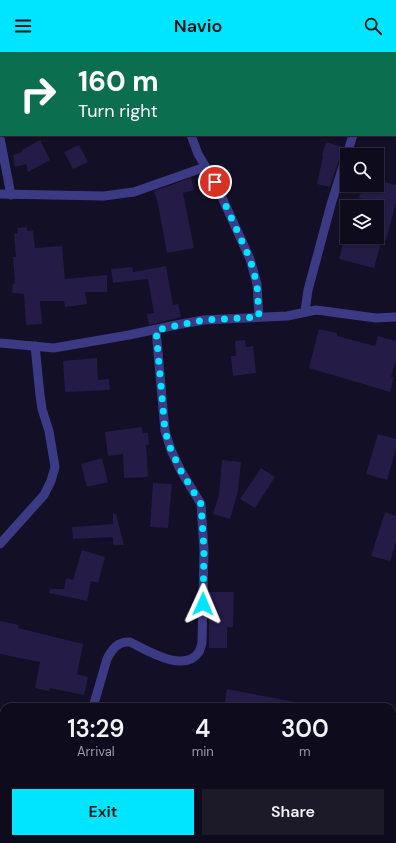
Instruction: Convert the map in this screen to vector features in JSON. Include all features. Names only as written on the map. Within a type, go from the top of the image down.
[{"type":"street","points":[[191,136],[205,167],[215,182],[250,259],[257,284],[259,317]]},
{"type":"street","points":[[305,311],[308,290],[332,200],[353,136]]},
{"type":"street","points":[[0,138],[11,195]]},
{"type":"street","points":[[0,194],[104,196],[134,192],[205,167]]},
{"type":"street","points":[[0,343],[54,348],[204,320],[287,316],[305,311],[316,310],[376,318],[396,318]]},
{"type":"street","points":[[94,703],[107,658],[116,645],[123,642],[130,642],[174,662],[191,659],[199,652],[202,643],[204,550],[201,504],[181,471],[171,450],[165,431],[156,330]]},
{"type":"street","points":[[0,544],[44,496],[51,481],[55,467],[49,430],[40,395],[34,346]]},
{"type":"building","points":[[40,140],[50,160],[28,172],[26,164],[15,167],[13,155],[22,152],[22,150]]},
{"type":"building","points":[[326,142],[343,147],[340,148],[340,156],[330,187],[317,184]]},
{"type":"building","points":[[79,145],[88,162],[73,169],[64,152]]},
{"type":"building","points":[[191,178],[194,190],[183,193],[194,248],[167,253],[158,204],[154,191]]},
{"type":"building","points":[[384,182],[396,185],[396,203],[386,240],[384,240],[384,200],[366,200],[359,198],[361,192],[384,192]]},
{"type":"building","points":[[27,227],[27,231],[33,231],[35,248],[62,246],[65,279],[107,275],[107,292],[85,292],[87,304],[65,307],[64,301],[40,301],[42,324],[26,325],[24,294],[12,293],[13,283],[15,284],[13,257],[16,257],[14,234],[18,233],[17,228]]},
{"type":"building","points":[[343,244],[381,244],[374,268],[339,259]]},
{"type":"building","points":[[166,266],[173,305],[178,304],[181,317],[149,325],[147,314],[154,313],[148,279],[113,283],[111,269],[132,267],[133,272]]},
{"type":"building","points":[[319,329],[337,333],[337,336],[375,346],[378,336],[396,341],[396,361],[391,377],[394,377],[390,392],[309,368]]},
{"type":"building","points":[[245,340],[246,347],[253,346],[256,373],[233,376],[231,356],[236,356],[235,341]]},
{"type":"building","points":[[97,358],[98,380],[109,379],[110,390],[65,392],[63,361]]},
{"type":"building","points":[[142,427],[143,433],[148,433],[149,445],[146,445],[148,477],[124,478],[123,454],[108,456],[105,432]]},
{"type":"building","points":[[378,434],[396,439],[396,449],[387,480],[366,474]]},
{"type":"building","points":[[102,458],[108,482],[87,487],[81,464]]},
{"type":"building","points":[[222,460],[241,462],[238,491],[230,519],[213,514],[219,495]]},
{"type":"building","points":[[261,468],[275,477],[255,508],[240,499]]},
{"type":"building","points":[[153,483],[172,484],[168,528],[150,527]]},
{"type":"building","points":[[385,512],[396,516],[396,542],[390,561],[371,556]]},
{"type":"building","points":[[113,514],[116,514],[124,545],[113,545],[113,537],[73,539],[72,527],[113,524]]},
{"type":"building","points":[[82,550],[105,557],[98,583],[91,581],[87,601],[49,593],[50,589],[64,589],[66,578],[73,580]]},
{"type":"building","points":[[209,592],[234,592],[233,627],[227,627],[227,648],[209,648]]},
{"type":"building","points":[[0,621],[19,625],[18,628],[83,644],[77,674],[88,677],[84,695],[50,688],[49,691],[35,688],[40,662],[0,654]]},
{"type":"building","points":[[227,689],[295,702],[295,703],[225,703]]},
{"type":"route","points":[[203,604],[204,550],[201,504],[181,471],[171,450],[165,431],[156,330],[204,320],[259,317],[257,284],[250,259],[215,182]]}]
